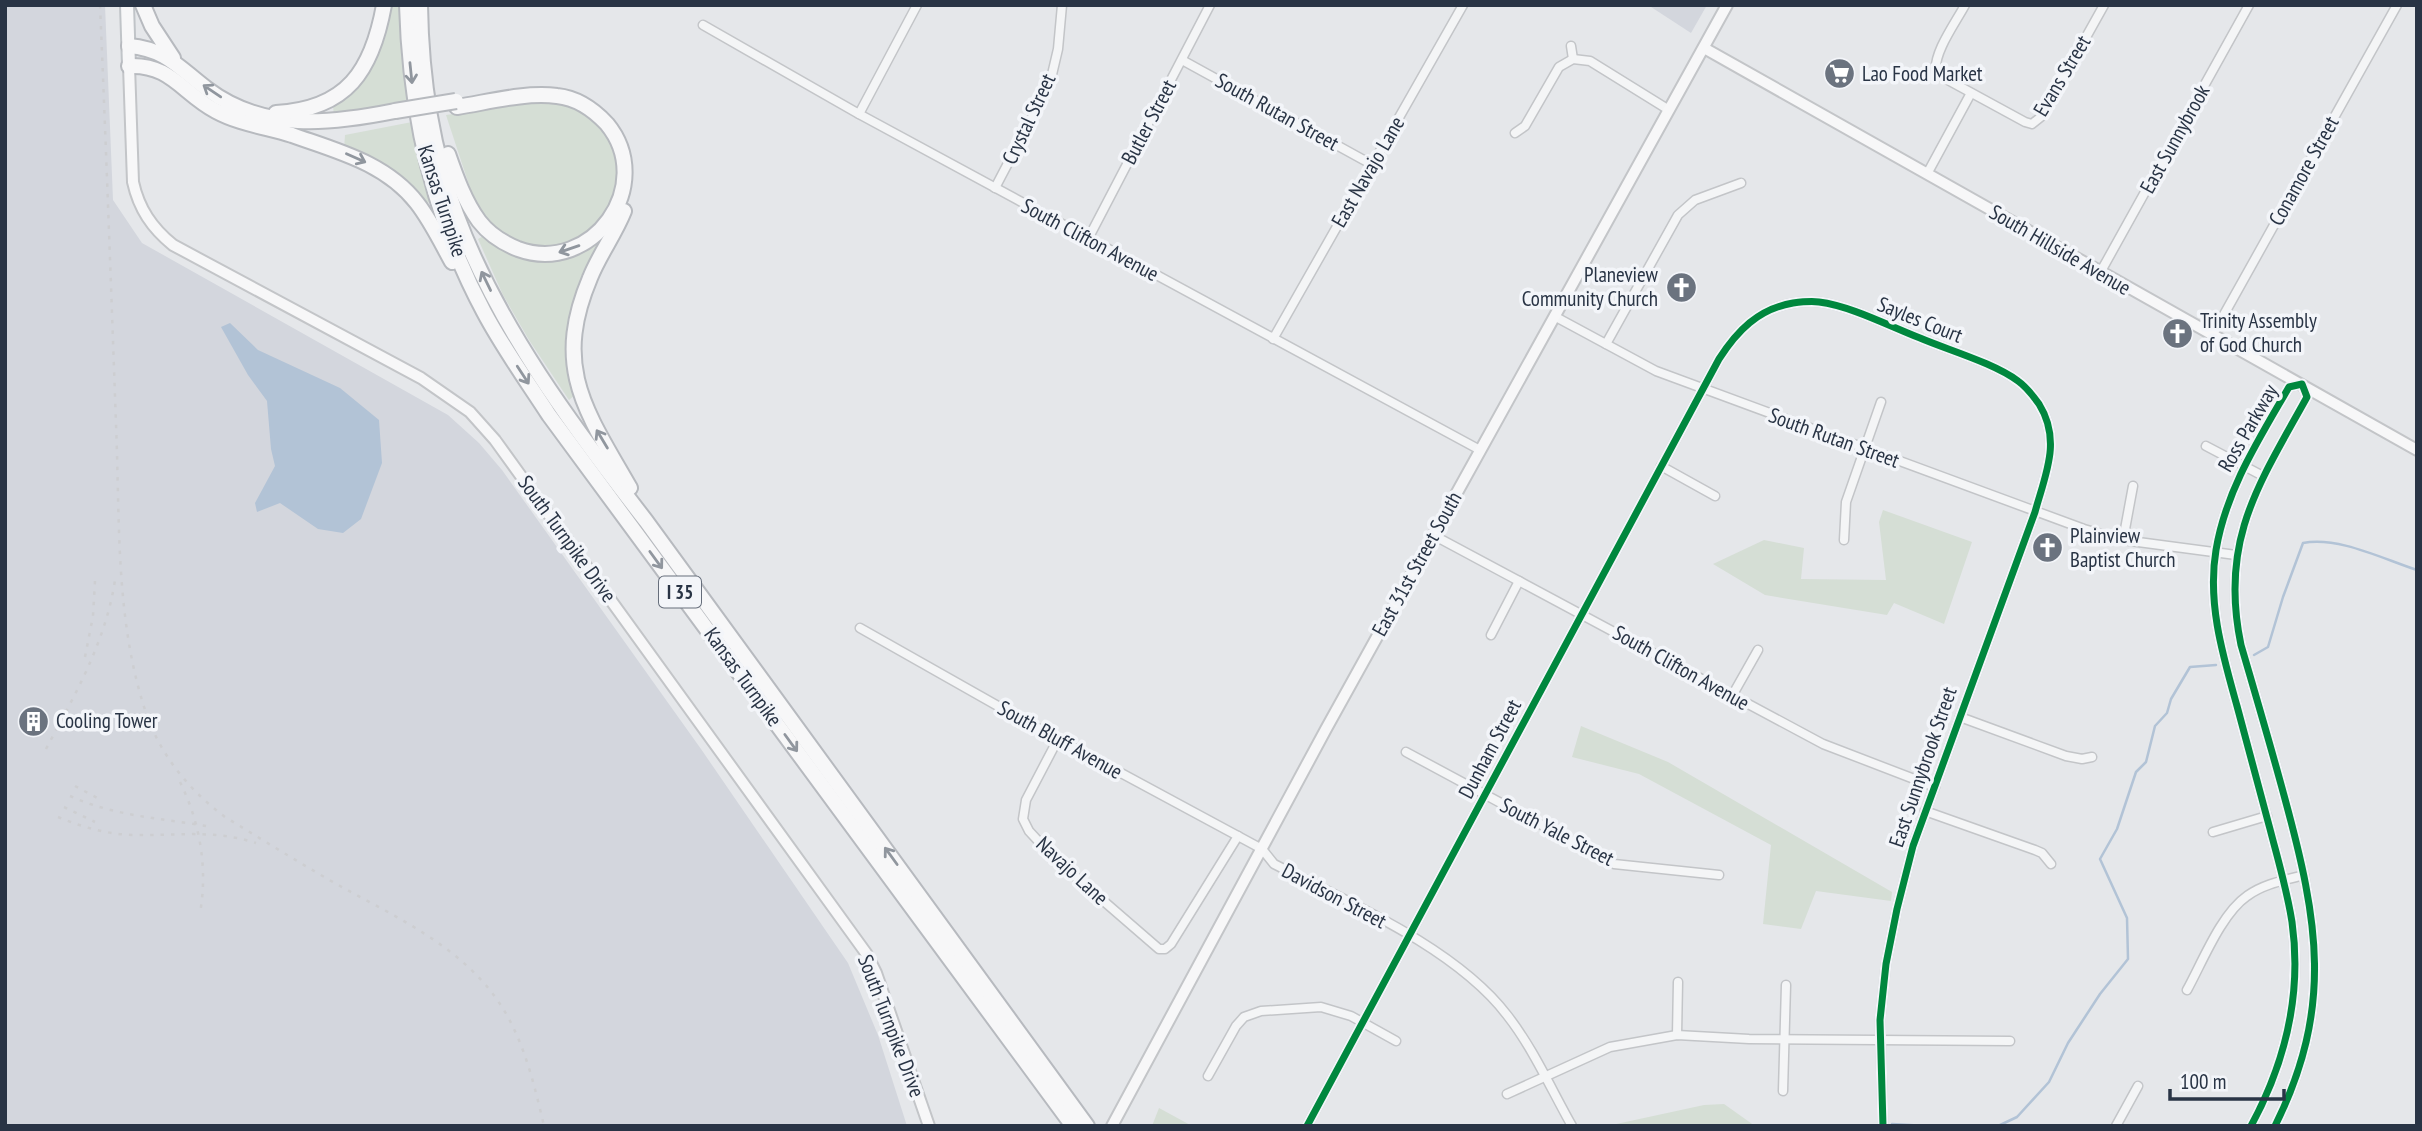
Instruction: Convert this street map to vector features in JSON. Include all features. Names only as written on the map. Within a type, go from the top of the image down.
[{"type":"highway","points":[[143,5],[152,26],[176,62]]},
{"type":"highway","points":[[236,106],[277,113],[315,107],[331,99],[356,79],[367,64],[375,46],[384,5]]},
{"type":"highway","name":"Kansas Turnpike","points":[[407,5],[413,95],[432,183],[465,273],[484,312],[549,415],[1073,1126]]},
{"type":"highway","name":"Kansas Turnpike","points":[[420,5],[420,44],[439,157],[456,213],[496,302],[542,378],[607,470],[1087,1126]]},
{"type":"highway","points":[[427,5],[430,62],[446,149],[456,179],[480,222],[492,235],[509,246],[541,254],[558,253],[584,244],[609,222],[622,192],[623,159],[611,130],[589,108],[559,96],[544,95],[457,104]]},
{"type":"highway","points":[[129,46],[147,47],[176,62],[209,90],[236,106],[276,119],[297,122],[349,121],[396,115]]},
{"type":"highway","points":[[129,66],[145,65],[159,69],[216,111],[355,157],[373,165],[404,188],[433,227],[487,326],[508,352]]},
{"type":"highway","points":[[292,135],[533,87],[567,90],[598,105],[609,116],[623,138],[630,159],[629,194],[621,220],[583,294],[573,330],[573,360],[578,388],[593,424],[646,521]]},
{"type":"main road","points":[[127,5],[129,66]]},
{"type":"street","points":[[859,114],[917,5]]},
{"type":"street","name":"Crystal Street","points":[[995,188],[1051,83],[1058,49],[1062,5]]},
{"type":"street","name":"Butler Street","points":[[1088,239],[1210,5]]},
{"type":"street","name":"East Navajo Lane","points":[[1273,339],[1462,5]]},
{"type":"street","name":"East 31st Street South","points":[[1112,1124],[1433,535],[1727,5]]},
{"type":"street","points":[[1927,174],[1972,93],[1936,72],[1935,64],[1965,5]]},
{"type":"street","name":"Evans Street","points":[[1972,93],[2025,122],[2032,124],[2038,121],[2104,5]]},
{"type":"street","name":"East Sunnybrook","points":[[2100,273],[2249,5]]},
{"type":"street","name":"Conamore Street","points":[[2212,336],[2397,5]]},
{"type":"street","name":"South Clifton Avenue","points":[[703,25],[859,114],[1480,450]]},
{"type":"street","points":[[1571,46],[1573,59]]},
{"type":"street","name":"South Hillside Avenue","points":[[1704,48],[2417,450]]},
{"type":"street","points":[[1515,133],[1525,126],[1553,74],[1573,59],[1590,61],[1669,110]]},
{"type":"street","name":"South Rutan Street","points":[[1182,60],[1371,164]]},
{"type":"street","name":"South Turnpike Drive","points":[[129,66],[133,182],[147,218],[173,245],[421,378],[457,401],[475,418],[534,494],[866,953],[884,994],[929,1126]]},
{"type":"street","points":[[1606,344],[1678,215],[1695,200],[1741,183]]},
{"type":"street","name":"Sayles Court","points":[[1703,389],[1732,338],[1748,323],[1766,312],[1791,303],[1806,302],[1821,302],[1849,310],[1986,365],[2017,380],[2028,391],[2039,405],[2049,431],[2051,447],[2050,464],[2035,512]]},
{"type":"street","name":"South Rutan Street","points":[[1554,316],[1656,371],[2084,530],[2123,540],[2236,555]]},
{"type":"street","name":"Ross Parkway","points":[[2251,1126],[2279,1063],[2291,1009],[2294,941],[2284,880],[2219,639],[2214,595],[2216,552],[2225,512],[2244,466],[2289,387],[2302,384],[2307,397],[2263,476],[2244,520],[2236,555],[2235,602],[2241,645],[2304,875],[2314,939],[2314,998],[2299,1067],[2275,1126]]},
{"type":"street","name":"Dunham Street","points":[[1307,1126],[1703,389]]},
{"type":"street","points":[[1844,540],[1846,502],[1881,402]]},
{"type":"street","points":[[2206,446],[2263,476]]},
{"type":"street","points":[[1661,466],[1715,496]]},
{"type":"street","points":[[2123,540],[2133,486]]},
{"type":"street","name":"East Sunnybrook Street","points":[[1883,1126],[1880,1020],[1888,952],[1913,846],[2035,512]]},
{"type":"street","name":"South Clifton Avenue","points":[[1433,535],[1829,747],[1935,786]]},
{"type":"street","points":[[1491,635],[1519,581]]},
{"type":"street","name":"South Bluff Avenue","points":[[860,628],[1262,849]]},
{"type":"street","points":[[1732,696],[1758,650]]},
{"type":"street","points":[[1960,717],[2066,756],[2082,759],[2092,757]]},
{"type":"street","name":"Navajo Lane","points":[[1058,739],[1026,800],[1023,809],[1026,826],[1055,859],[1162,950],[1171,944],[1238,835]]},
{"type":"street","name":"South Yale Street","points":[[1406,752],[1614,864],[1719,875]]},
{"type":"street","points":[[1925,811],[2035,850],[2042,853],[2052,864]]},
{"type":"street","points":[[2213,832],[2267,816]]},
{"type":"street","name":"Davidson Street","points":[[1262,849],[1274,864],[1409,935],[1451,961],[1481,986],[1508,1016],[1572,1126]]},
{"type":"street","points":[[2188,990],[2224,922],[2246,896],[2284,880],[2304,875]]},
{"type":"street","points":[[1677,1035],[1678,982]]},
{"type":"street","points":[[1783,1091],[1786,985]]},
{"type":"street","points":[[1208,1076],[1236,1026],[1244,1017],[1261,1011],[1321,1007],[1352,1016],[1396,1041]]},
{"type":"street","points":[[1507,1094],[1610,1047],[1677,1035],[2010,1041]]},
{"type":"street","points":[[2116,1126],[2138,1086]]},
{"type":"shaded area","points":[[5,5],[105,5],[113,200],[142,243],[448,415],[479,443],[502,470],[701,749],[848,963],[878,1035],[907,1126],[5,1126]]},
{"type":"shaded area","points":[[390,5],[401,5],[401,52],[410,107],[334,117],[333,105],[358,85],[374,62]]},
{"type":"shaded area","points":[[1648,5],[1707,5],[1691,33]]},
{"type":"shaded area","points":[[535,102],[555,102],[582,111],[603,128],[617,154],[619,188],[601,226],[566,247],[531,248],[504,236],[490,224],[472,194],[446,115]]},
{"type":"shaded area","points":[[412,122],[431,202],[423,204],[344,149],[345,135]]},
{"type":"shaded area","points":[[485,235],[512,251],[539,260],[567,258],[596,244],[600,248],[585,278],[575,395],[569,400],[503,295],[478,239]]},
{"type":"shaded area","points":[[1883,510],[1972,542],[1944,624],[1894,603],[1887,615],[1765,595],[1713,564],[1764,540],[1804,548],[1801,579],[1886,580],[1879,522]]},
{"type":"shaded area","points":[[1581,726],[1668,762],[1892,892],[1891,901],[1816,891],[1801,929],[1763,924],[1771,845],[1639,774],[1572,757]]},
{"type":"shaded area","points":[[1724,1104],[1755,1126],[1607,1126],[1704,1105]]},
{"type":"shaded area","points":[[1159,1108],[1192,1126],[1152,1126]]},
{"type":"water","points":[[230,323],[258,350],[340,388],[379,420],[382,463],[361,519],[343,533],[318,529],[280,503],[257,512],[255,503],[275,466],[267,401],[248,375],[221,327]]},
{"type":"waterway","points":[[2254,655],[2268,647],[2303,543],[2345,546],[2417,570]]},
{"type":"waterway","points":[[1998,1126],[2017,1117],[2049,1082],[2068,1043],[2100,994],[2128,959],[2127,918],[2100,859],[2117,829],[2136,772],[2146,762],[2155,726],[2167,713],[2171,699],[2190,667],[2216,665]]},
{"type":"waterway","points":[[1892,1124],[1927,1126]]},
{"type":"railway","points":[[100,5],[121,570],[136,678],[152,729],[168,758],[188,784],[225,817],[296,861],[426,934],[465,964],[483,982],[507,1015],[521,1045],[544,1126]]},
{"type":"railway","points":[[46,749],[97,646],[111,603],[115,580]]},
{"type":"railway","points":[[85,657],[93,616],[95,581]]},
{"type":"railway","points":[[180,782],[193,813],[201,846],[203,880],[200,913]]},
{"type":"railway","points":[[75,786],[101,800]]},
{"type":"railway","points":[[70,796],[120,812],[206,826]]},
{"type":"railway","points":[[64,807],[95,822]]},
{"type":"railway","points":[[58,817],[113,833],[225,836],[256,843]]},
{"type":"cycle path","points":[[1307,1126],[1719,359],[1733,339],[1759,316],[1781,306],[1813,302],[1857,312],[2008,374],[2024,386],[2039,404],[2049,431],[2047,471],[2035,512],[1913,846],[1897,909],[1886,964],[1880,1020],[1883,1126]]},
{"type":"cycle path","points":[[2251,1126],[2282,1052],[2292,1001],[2295,949],[2285,887],[2222,649],[2215,609],[2214,570],[2227,507],[2245,466],[2289,387],[2302,384],[2307,397],[2259,486],[2240,543],[2235,574],[2241,645],[2296,843],[2312,925],[2313,1002],[2306,1042],[2294,1083],[2275,1126]]},
{"type":"place","name":"Lao Food Market","points":[[1839,74]]},
{"type":"place","name":"Planeview Community Church","points":[[1681,287]]},
{"type":"place","name":"Trinity Assembly of God Church","points":[[2177,333]]},
{"type":"place","name":"Plainview Baptist Church","points":[[2047,548]]},
{"type":"place","name":"Cooling Tower","points":[[33,721]]}]
